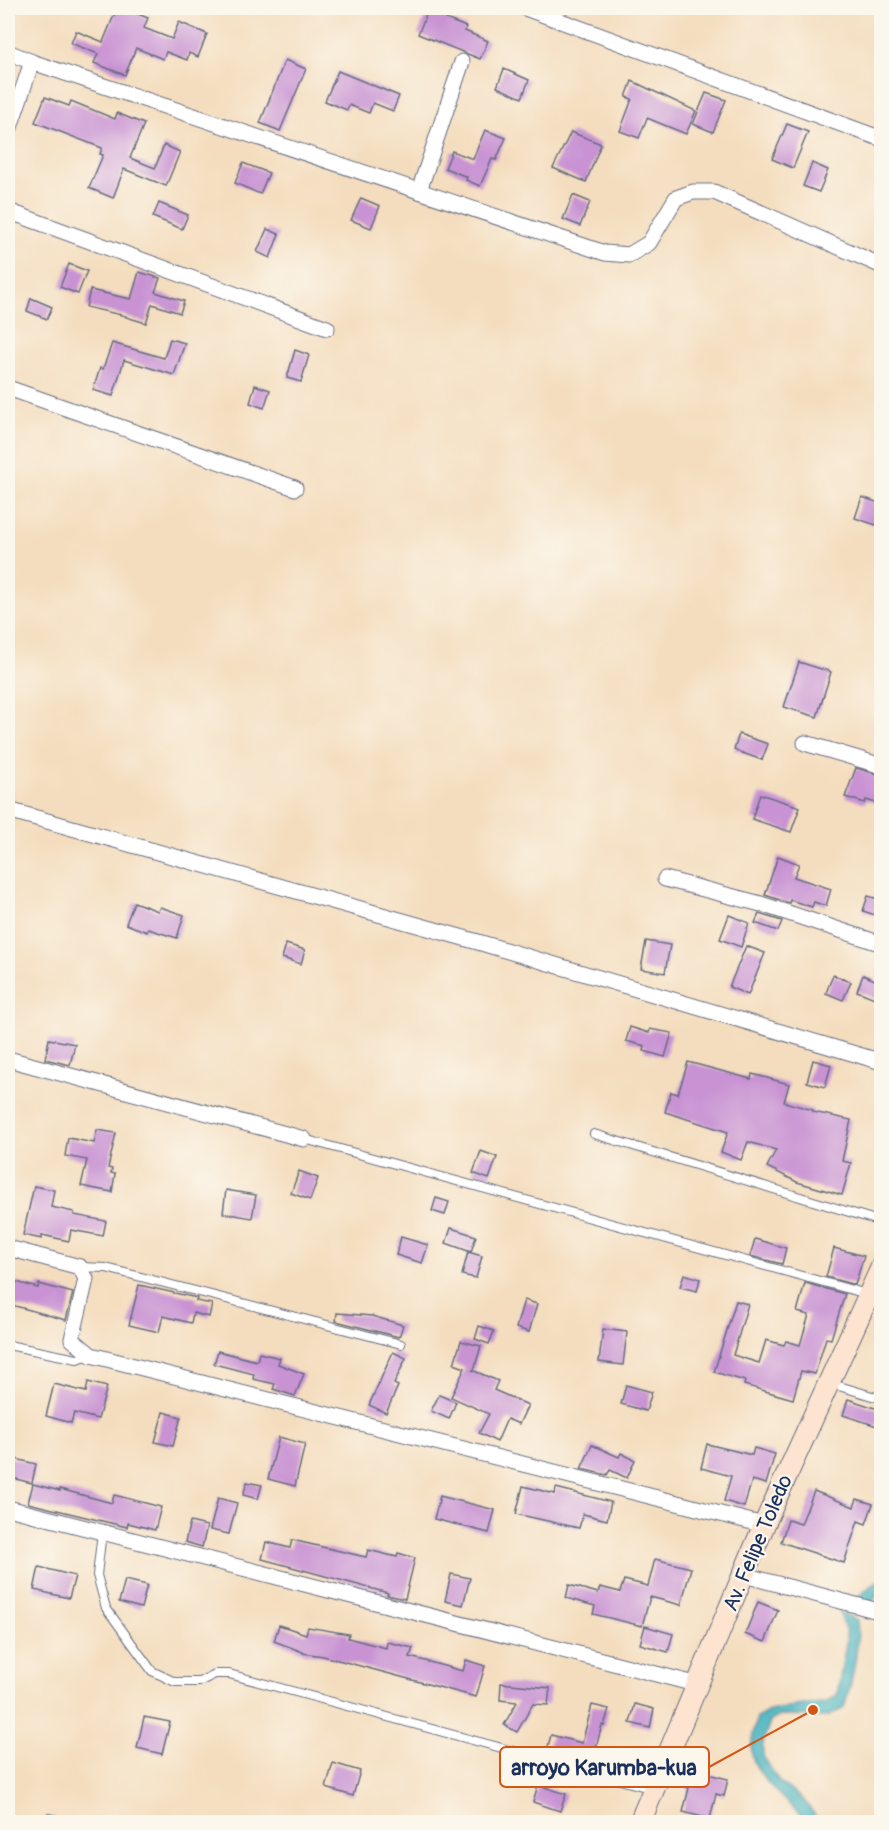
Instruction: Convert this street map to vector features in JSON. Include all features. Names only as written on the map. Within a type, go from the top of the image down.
[{"type":"main road","name":"Av. Felipe Toledo","points":[[640,1822],[764,1525],[882,1266]]},
{"type":"street","points":[[525,8],[882,138]]},
{"type":"street","points":[[8,52],[32,62],[605,253],[630,255],[649,243],[676,198],[693,192],[714,192],[882,266]]},
{"type":"street","points":[[8,134],[32,62]]},
{"type":"street","points":[[419,191],[462,62]]},
{"type":"street","points":[[8,211],[327,328]]},
{"type":"street","points":[[8,388],[295,488]]},
{"type":"street","points":[[805,743],[882,766]]},
{"type":"street","points":[[8,810],[478,942],[882,1062]]},
{"type":"street","points":[[665,879],[761,904],[882,944]]},
{"type":"street","points":[[8,1059],[304,1139]]},
{"type":"street","points":[[8,1248],[80,1267],[86,1280],[72,1339],[91,1355],[764,1525]]},
{"type":"street","points":[[8,1508],[699,1685]]},
{"type":"street","points":[[744,1575],[882,1612]]},
{"type":"lane","points":[[594,1134],[882,1222]]},
{"type":"lane","points":[[304,1139],[868,1295]]},
{"type":"lane","points":[[80,1267],[106,1268],[401,1344]]},
{"type":"lane","points":[[8,1345],[77,1359],[91,1355]]},
{"type":"lane","points":[[828,1382],[882,1399]]},
{"type":"lane","points":[[102,1532],[97,1575],[106,1608],[152,1671],[174,1682],[199,1682],[215,1674],[229,1674],[654,1790]]},
{"type":"lane","points":[[48,1818],[68,1822]]},
{"type":"water","points":[[881,1579],[881,1593],[869,1604],[854,1599]]},
{"type":"water","points":[[839,1611],[857,1620],[858,1630],[855,1664],[844,1708],[827,1717],[780,1716],[770,1721],[763,1743],[763,1756],[779,1782],[803,1799],[820,1822],[808,1822],[760,1773],[752,1755],[752,1741],[757,1718],[769,1711],[825,1703],[837,1695],[846,1643],[846,1632]]},
{"type":"building","points":[[117,8],[123,8],[148,18],[144,28],[172,39],[179,22],[207,34],[198,57],[189,53],[187,60],[166,52],[163,59],[136,48],[125,75],[94,63],[98,54],[71,43],[76,31],[103,42]]},
{"type":"building","points":[[429,8],[450,8],[446,19],[466,27],[465,31],[488,41],[480,59],[418,34]]},
{"type":"building","points":[[285,60],[306,69],[280,131],[260,123]]},
{"type":"building","points":[[504,69],[529,80],[522,98],[497,87]]},
{"type":"building","points":[[338,71],[399,96],[393,111],[373,103],[369,113],[349,105],[347,110],[325,101]]},
{"type":"building","points":[[632,81],[696,111],[686,134],[647,118],[639,138],[620,131],[632,99],[626,97]]},
{"type":"building","points":[[706,93],[726,100],[713,132],[693,124]]},
{"type":"building","points":[[45,97],[69,106],[71,101],[115,119],[117,113],[144,124],[130,158],[155,168],[164,145],[180,152],[166,186],[124,169],[113,198],[89,188],[103,155],[100,154],[102,148],[35,122]]},
{"type":"building","points":[[787,124],[808,132],[793,168],[772,159]]},
{"type":"building","points":[[485,130],[506,138],[496,160],[492,159],[480,186],[466,180],[467,177],[445,168],[452,151],[473,159]]},
{"type":"building","points":[[571,132],[601,144],[586,182],[553,168]]},
{"type":"building","points":[[243,163],[269,173],[260,194],[235,183]]},
{"type":"building","points":[[812,163],[828,170],[819,192],[803,186]]},
{"type":"building","points":[[573,195],[590,202],[580,226],[563,219]]},
{"type":"building","points":[[361,198],[380,206],[371,228],[351,220]]},
{"type":"building","points":[[159,203],[188,215],[182,229],[153,217]]},
{"type":"building","points":[[267,229],[279,234],[270,258],[257,252]]},
{"type":"building","points":[[69,264],[87,271],[78,294],[60,287]]},
{"type":"building","points":[[139,272],[160,278],[155,292],[184,301],[180,313],[152,304],[146,323],[86,307],[90,290],[131,299]]},
{"type":"building","points":[[31,298],[52,307],[47,319],[27,311]]},
{"type":"building","points":[[170,339],[185,343],[174,375],[124,360],[113,396],[93,390],[112,343],[164,358]]},
{"type":"building","points":[[295,350],[309,355],[301,382],[287,378]]},
{"type":"building","points":[[255,385],[270,390],[264,408],[250,403]]},
{"type":"building","points":[[862,497],[882,504],[882,527],[855,518]]},
{"type":"building","points":[[799,662],[831,672],[817,717],[784,707]]},
{"type":"building","points":[[739,734],[768,744],[762,760],[734,750]]},
{"type":"building","points":[[856,768],[882,775],[882,805],[845,797]]},
{"type":"building","points":[[760,794],[800,807],[791,832],[752,819]]},
{"type":"building","points":[[778,856],[799,864],[794,877],[831,889],[826,906],[814,902],[812,907],[790,900],[789,903],[765,895]]},
{"type":"building","points":[[868,896],[882,900],[878,916],[863,911]]},
{"type":"building","points":[[134,902],[158,911],[160,907],[184,915],[177,938],[148,929],[147,932],[126,924]]},
{"type":"building","points":[[759,914],[782,921],[778,931],[755,923]]},
{"type":"building","points":[[729,915],[749,923],[741,947],[720,939]]},
{"type":"building","points":[[646,941],[670,945],[665,973],[641,969]]},
{"type":"building","points":[[286,944],[305,950],[301,964],[282,958]]},
{"type":"building","points":[[746,946],[765,953],[748,995],[729,987]]},
{"type":"building","points":[[833,975],[851,982],[843,1000],[826,993]]},
{"type":"building","points":[[863,975],[882,983],[882,1001],[857,991]]},
{"type":"building","points":[[630,1027],[649,1033],[650,1029],[672,1033],[665,1057],[644,1051],[645,1046],[626,1041]]},
{"type":"building","points":[[49,1039],[75,1044],[70,1065],[45,1059]]},
{"type":"building","points":[[813,1060],[831,1065],[825,1087],[807,1082]]},
{"type":"building","points":[[688,1062],[751,1079],[752,1074],[789,1084],[784,1102],[813,1110],[813,1112],[851,1120],[842,1161],[851,1163],[842,1195],[797,1182],[767,1167],[776,1150],[748,1142],[741,1160],[721,1152],[728,1132],[665,1112],[671,1092],[678,1094]]},
{"type":"building","points":[[97,1130],[116,1133],[108,1168],[112,1169],[111,1173],[115,1174],[112,1192],[81,1186],[87,1160],[65,1156],[68,1138],[94,1143]]},
{"type":"building","points":[[481,1151],[497,1157],[489,1179],[473,1173]]},
{"type":"building","points":[[299,1171],[318,1178],[310,1200],[291,1193]]},
{"type":"building","points":[[34,1186],[54,1190],[51,1207],[74,1212],[74,1215],[106,1221],[103,1236],[71,1230],[69,1241],[42,1235],[42,1239],[23,1235]]},
{"type":"building","points":[[226,1190],[256,1195],[252,1218],[223,1213]]},
{"type":"building","points":[[436,1198],[449,1202],[445,1215],[432,1211]]},
{"type":"building","points":[[451,1228],[476,1236],[471,1252],[446,1243]]},
{"type":"building","points":[[401,1237],[428,1245],[422,1263],[396,1255]]},
{"type":"building","points":[[755,1239],[786,1248],[782,1264],[750,1256]]},
{"type":"building","points":[[834,1248],[864,1256],[855,1285],[826,1277]]},
{"type":"building","points":[[468,1252],[482,1256],[476,1278],[462,1275]]},
{"type":"building","points":[[684,1274],[700,1279],[697,1291],[680,1287]]},
{"type":"building","points":[[13,1281],[38,1288],[39,1284],[73,1293],[66,1320],[8,1304]]},
{"type":"building","points":[[805,1283],[845,1294],[831,1339],[826,1338],[815,1374],[801,1371],[793,1399],[744,1385],[745,1381],[714,1372],[736,1301],[748,1304],[733,1355],[759,1363],[766,1340],[784,1345],[786,1341],[800,1345],[809,1315],[797,1312]]},
{"type":"building","points":[[139,1285],[197,1298],[196,1301],[212,1304],[209,1317],[193,1313],[191,1323],[163,1316],[159,1332],[129,1325]]},
{"type":"building","points":[[524,1300],[537,1304],[529,1332],[516,1328]]},
{"type":"building","points":[[337,1313],[372,1316],[403,1325],[399,1337],[336,1321]]},
{"type":"building","points":[[479,1326],[494,1331],[489,1344],[475,1339]]},
{"type":"building","points":[[603,1329],[627,1332],[623,1365],[599,1362]]},
{"type":"building","points":[[461,1341],[481,1346],[474,1370],[472,1370],[498,1381],[494,1390],[528,1405],[519,1424],[507,1419],[497,1442],[479,1433],[489,1414],[451,1397],[465,1368],[454,1364]]},
{"type":"building","points":[[218,1351],[257,1361],[259,1353],[280,1358],[278,1364],[304,1374],[295,1396],[273,1389],[275,1384],[253,1379],[254,1374],[214,1364]]},
{"type":"building","points":[[393,1352],[406,1358],[394,1384],[398,1386],[386,1413],[369,1405]]},
{"type":"building","points":[[88,1382],[107,1387],[98,1419],[74,1413],[71,1423],[46,1416],[54,1384],[86,1392]]},
{"type":"building","points":[[626,1385],[652,1392],[646,1411],[621,1404]]},
{"type":"building","points":[[439,1395],[456,1402],[449,1419],[431,1411]]},
{"type":"building","points":[[848,1399],[881,1410],[877,1426],[843,1415]]},
{"type":"building","points":[[163,1412],[181,1417],[173,1446],[155,1442]]},
{"type":"building","points":[[279,1437],[305,1444],[295,1486],[268,1479]]},
{"type":"building","points":[[707,1444],[752,1455],[754,1448],[775,1454],[766,1484],[752,1480],[744,1507],[724,1501],[731,1476],[701,1468]]},
{"type":"building","points":[[592,1445],[619,1457],[621,1453],[635,1460],[627,1478],[610,1470],[607,1475],[581,1469]]},
{"type":"building","points":[[8,1457],[36,1464],[32,1483],[8,1477]]},
{"type":"building","points":[[247,1482],[262,1485],[258,1499],[243,1495]]},
{"type":"building","points":[[33,1484],[112,1503],[114,1495],[161,1507],[155,1530],[128,1523],[127,1527],[28,1503]]},
{"type":"building","points":[[523,1486],[555,1494],[556,1488],[611,1502],[607,1520],[583,1514],[579,1528],[516,1514]]},
{"type":"building","points":[[814,1491],[854,1507],[857,1499],[873,1504],[866,1524],[858,1521],[844,1563],[781,1542],[788,1520],[801,1524]]},
{"type":"building","points":[[440,1496],[495,1510],[489,1533],[434,1519]]},
{"type":"building","points":[[218,1498],[237,1503],[229,1534],[210,1530]]},
{"type":"building","points":[[190,1522],[207,1526],[202,1547],[185,1542]]},
{"type":"building","points":[[292,1540],[366,1557],[368,1550],[397,1557],[398,1553],[415,1558],[405,1599],[262,1559],[266,1542],[290,1548]]},
{"type":"building","points":[[655,1559],[691,1568],[681,1605],[650,1597],[642,1626],[593,1614],[595,1606],[566,1598],[569,1585],[598,1593],[600,1587],[620,1592],[624,1580],[648,1586]]},
{"type":"building","points":[[39,1567],[75,1576],[69,1598],[34,1590]]},
{"type":"building","points":[[451,1574],[470,1578],[463,1605],[445,1601]]},
{"type":"building","points":[[125,1580],[147,1585],[141,1608],[119,1602]]},
{"type":"building","points":[[758,1602],[778,1610],[765,1642],[745,1634]]},
{"type":"building","points":[[279,1625],[306,1634],[308,1627],[349,1634],[348,1638],[386,1648],[387,1642],[413,1648],[410,1657],[463,1671],[466,1660],[485,1666],[476,1697],[323,1656],[303,1653],[274,1641]]},
{"type":"building","points":[[645,1626],[673,1634],[668,1652],[640,1644]]},
{"type":"building","points":[[501,1683],[550,1688],[548,1705],[533,1704],[517,1732],[504,1725],[517,1702],[500,1700]]},
{"type":"building","points":[[635,1704],[654,1709],[650,1728],[630,1723]]},
{"type":"building","points":[[592,1705],[609,1709],[604,1726],[602,1725],[591,1766],[546,1754],[551,1735],[582,1743]]},
{"type":"building","points":[[144,1717],[170,1722],[162,1754],[137,1748]]},
{"type":"building","points":[[333,1763],[360,1771],[353,1796],[326,1788]]},
{"type":"building","points":[[684,1768],[728,1779],[724,1796],[716,1794],[710,1819],[683,1812],[689,1788],[680,1785]]},
{"type":"building","points":[[538,1785],[566,1794],[560,1811],[533,1802]]},
{"type":"place","name":"arroyo Karumba-kua","points":[[813,1710]]}]
